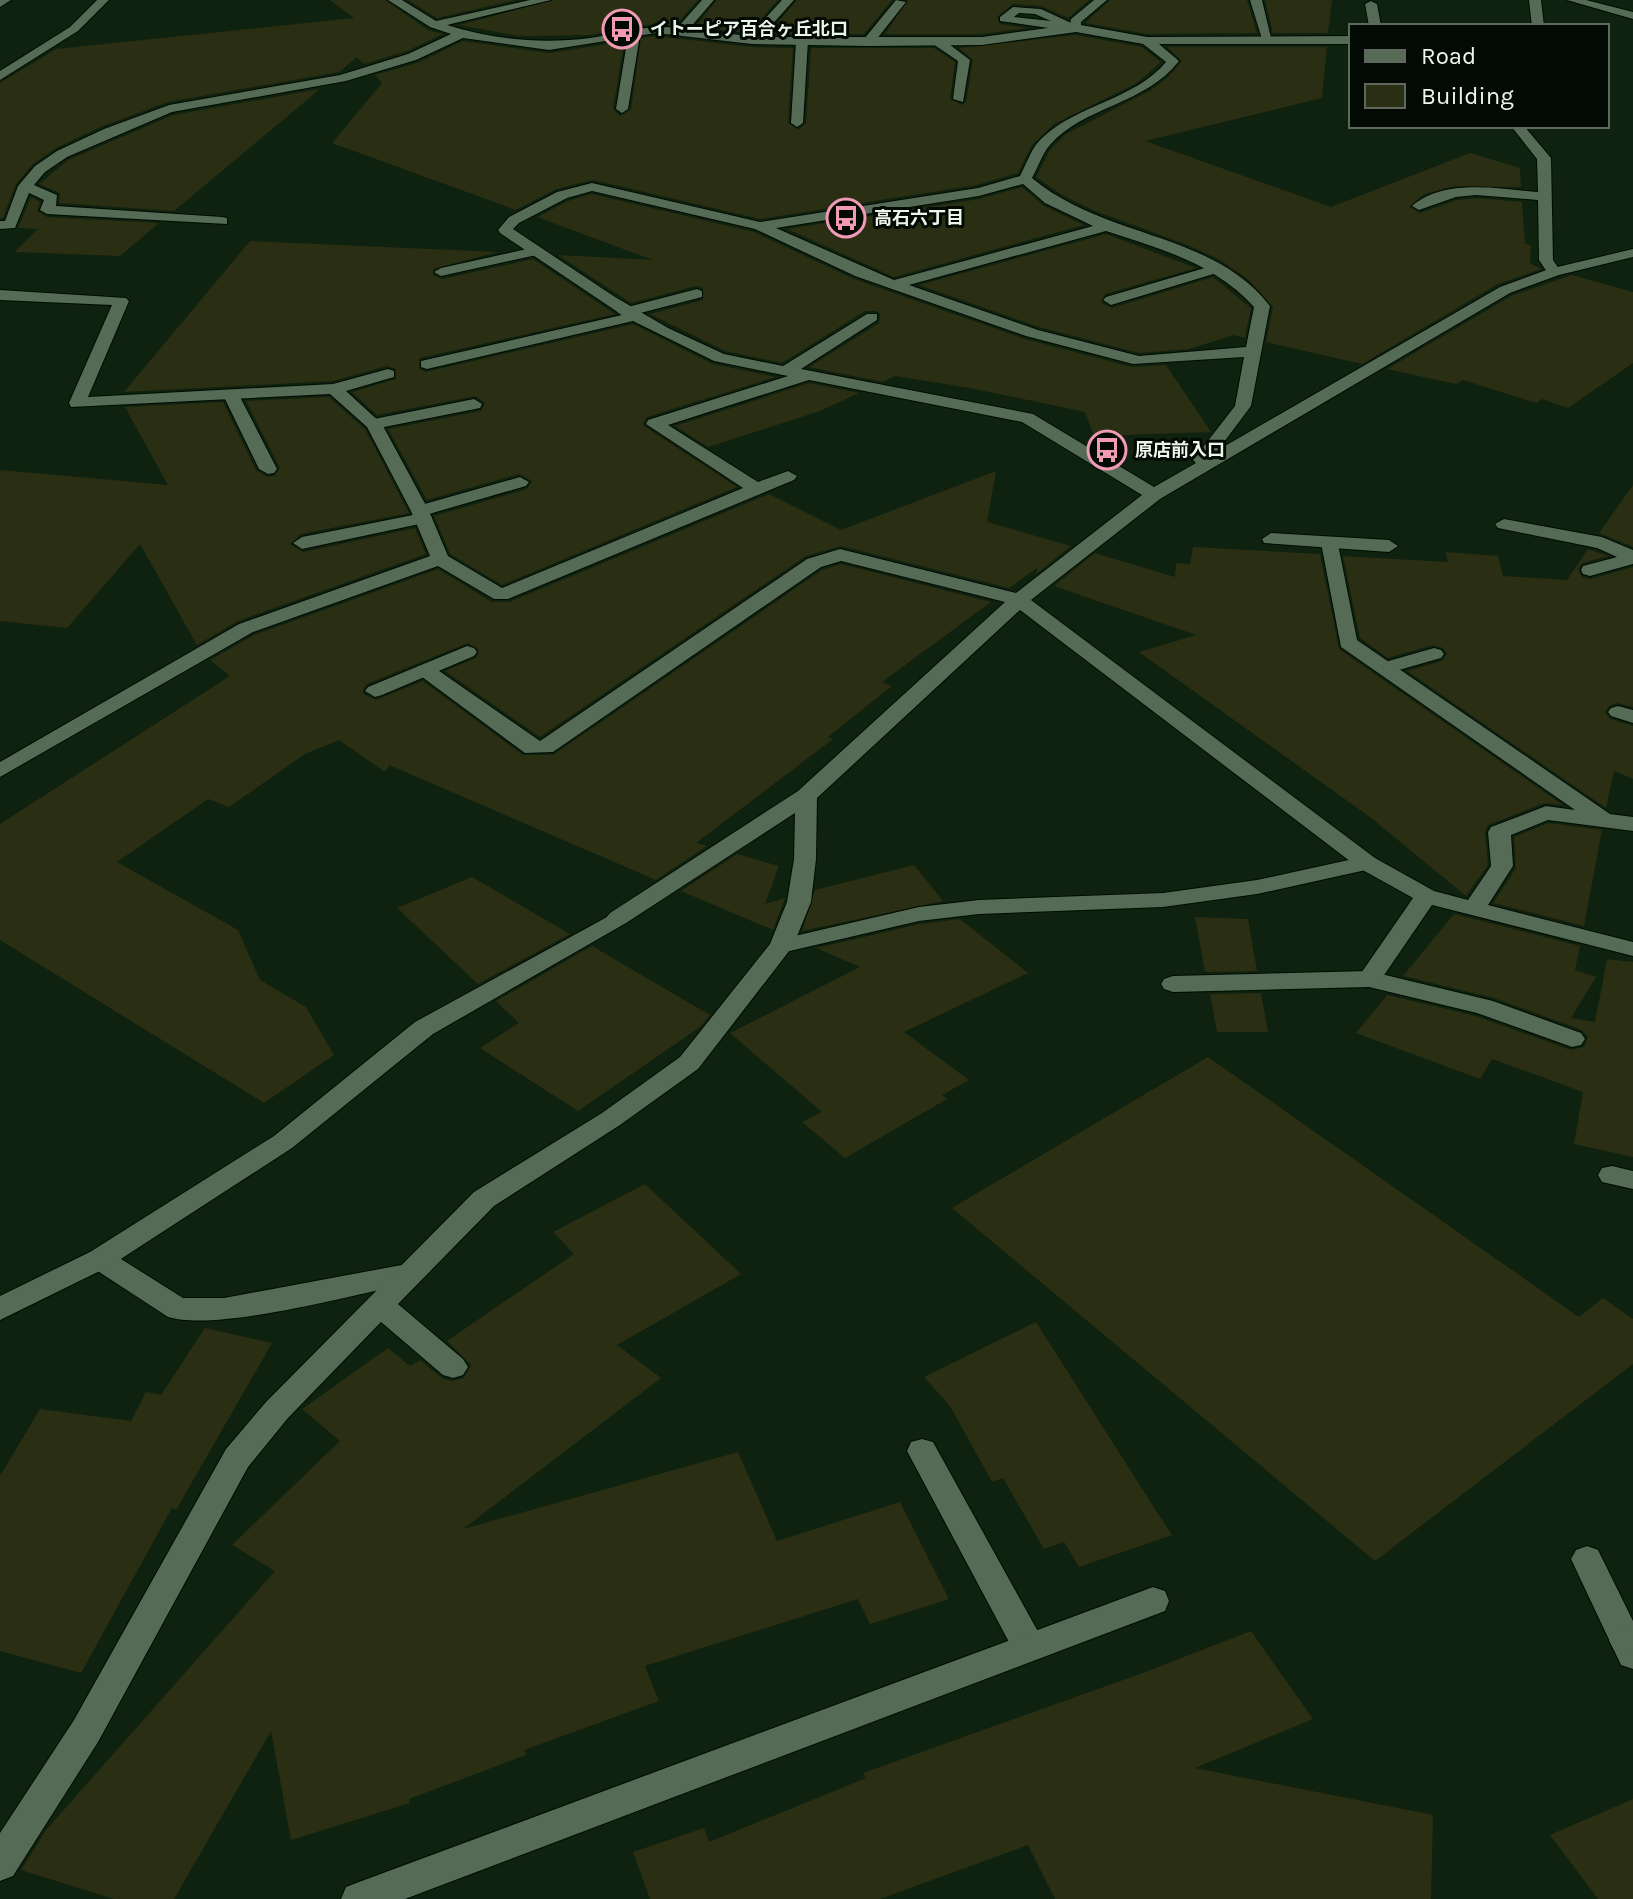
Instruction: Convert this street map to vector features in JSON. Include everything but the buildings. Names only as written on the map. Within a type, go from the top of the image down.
[{"type":"street","points":[[0,4],[5,0]]},
{"type":"street","points":[[0,76],[74,29],[103,0]]},
{"type":"street","points":[[394,0],[431,23],[462,34],[549,46],[656,29],[752,40],[868,42],[982,41],[1076,28]]},
{"type":"street","points":[[436,46],[418,32],[431,23],[545,0]]},
{"type":"street","points":[[681,31],[708,0]]},
{"type":"street","points":[[752,40],[788,0]]},
{"type":"street","points":[[1076,28],[1075,21],[1101,0]]},
{"type":"street","points":[[1256,0],[1268,39]]},
{"type":"street","points":[[1535,0],[1538,24]]},
{"type":"street","points":[[1573,0],[1633,16]]},
{"type":"street","points":[[868,42],[900,2]]},
{"type":"street","points":[[1371,4],[1375,24]]},
{"type":"street","points":[[1076,28],[1037,11],[1017,9],[1004,19],[1147,41],[1349,40]]},
{"type":"street","points":[[0,225],[10,225],[25,186],[62,154],[169,109],[342,78],[412,57],[462,34]]},
{"type":"street","points":[[622,35],[633,41],[622,109]]},
{"type":"street","points":[[797,123],[802,41]]},
{"type":"street","points":[[937,41],[964,60],[959,99]]},
{"type":"street","points":[[760,226],[979,192],[1025,179],[1044,142],[1070,123],[1139,89],[1168,70],[1173,61],[1147,41]]},
{"type":"street","points":[[1519,128],[1544,158],[1546,260],[1554,272]]},
{"type":"street","points":[[1025,179],[1040,196],[1108,226],[1200,260],[1250,289],[1262,306],[1243,406],[1196,468]]},
{"type":"street","points":[[25,186],[52,198],[47,210],[222,221]]},
{"type":"street","points":[[1154,495],[1027,418],[720,358],[674,340],[629,314],[505,230],[514,220],[562,195],[592,187],[760,226],[860,273],[1032,333],[1139,361],[1254,351]]},
{"type":"street","points":[[1419,206],[1454,193],[1476,191],[1546,197]]},
{"type":"street","points":[[895,284],[1108,226]]},
{"type":"street","points":[[441,272],[536,251]]},
{"type":"street","points":[[0,1309],[100,1259],[283,1142],[424,1028],[618,918],[806,796],[1019,600],[1154,495],[1505,290],[1554,272],[1633,253]]},
{"type":"street","points":[[1111,300],[1215,269]]},
{"type":"street","points":[[427,364],[697,294]]},
{"type":"street","points":[[0,295],[121,301],[77,403],[334,389],[388,374]]},
{"type":"street","points":[[786,371],[872,317]]},
{"type":"street","points":[[757,489],[654,424],[809,376]]},
{"type":"street","points":[[334,389],[374,424],[422,515],[440,559],[501,595],[788,476]]},
{"type":"street","points":[[231,395],[268,469]]},
{"type":"street","points":[[374,424],[474,404]]},
{"type":"street","points":[[302,543],[422,515],[520,482]]},
{"type":"street","points":[[1504,524],[1602,543],[1633,558]]},
{"type":"street","points":[[1271,539],[1389,546]]},
{"type":"street","points":[[1330,543],[1348,643],[1601,818]]},
{"type":"street","points":[[425,670],[533,748],[545,747],[814,563],[840,555],[1019,600],[1367,863],[1426,896],[1633,949]]},
{"type":"street","points":[[1590,570],[1633,558]]},
{"type":"street","points":[[0,771],[246,628],[440,559]]},
{"type":"street","points":[[375,691],[467,652]]},
{"type":"street","points":[[1385,668],[1434,654]]},
{"type":"street","points":[[0,1864],[86,1731],[237,1458],[277,1410],[407,1274],[484,1199],[611,1119],[689,1063],[781,946],[799,902],[805,859],[806,796]]},
{"type":"street","points":[[1474,908],[1502,866],[1499,832],[1546,813],[1633,824]]},
{"type":"street","points":[[781,946],[919,914],[979,907],[1163,900],[1257,887],[1367,863]]},
{"type":"street","points":[[1369,979],[1426,896]]},
{"type":"street","points":[[1173,984],[1369,979],[1484,1007],[1572,1039]]},
{"type":"street","points":[[100,1259],[178,1309],[224,1309],[407,1274]]},
{"type":"street","points":[[379,1304],[453,1367]]},
{"type":"street","points":[[922,1451],[1029,1647]]},
{"type":"street","points":[[1587,1559],[1631,1645]]},
{"type":"street","points":[[359,1899],[1153,1601]]},
{"type":"place","name":"イトーピア百合ヶ丘北口","points":[[622,29]]},
{"type":"place","name":"高石六丁目","points":[[846,218]]},
{"type":"place","name":"原店前入口","points":[[1107,450]]}]
